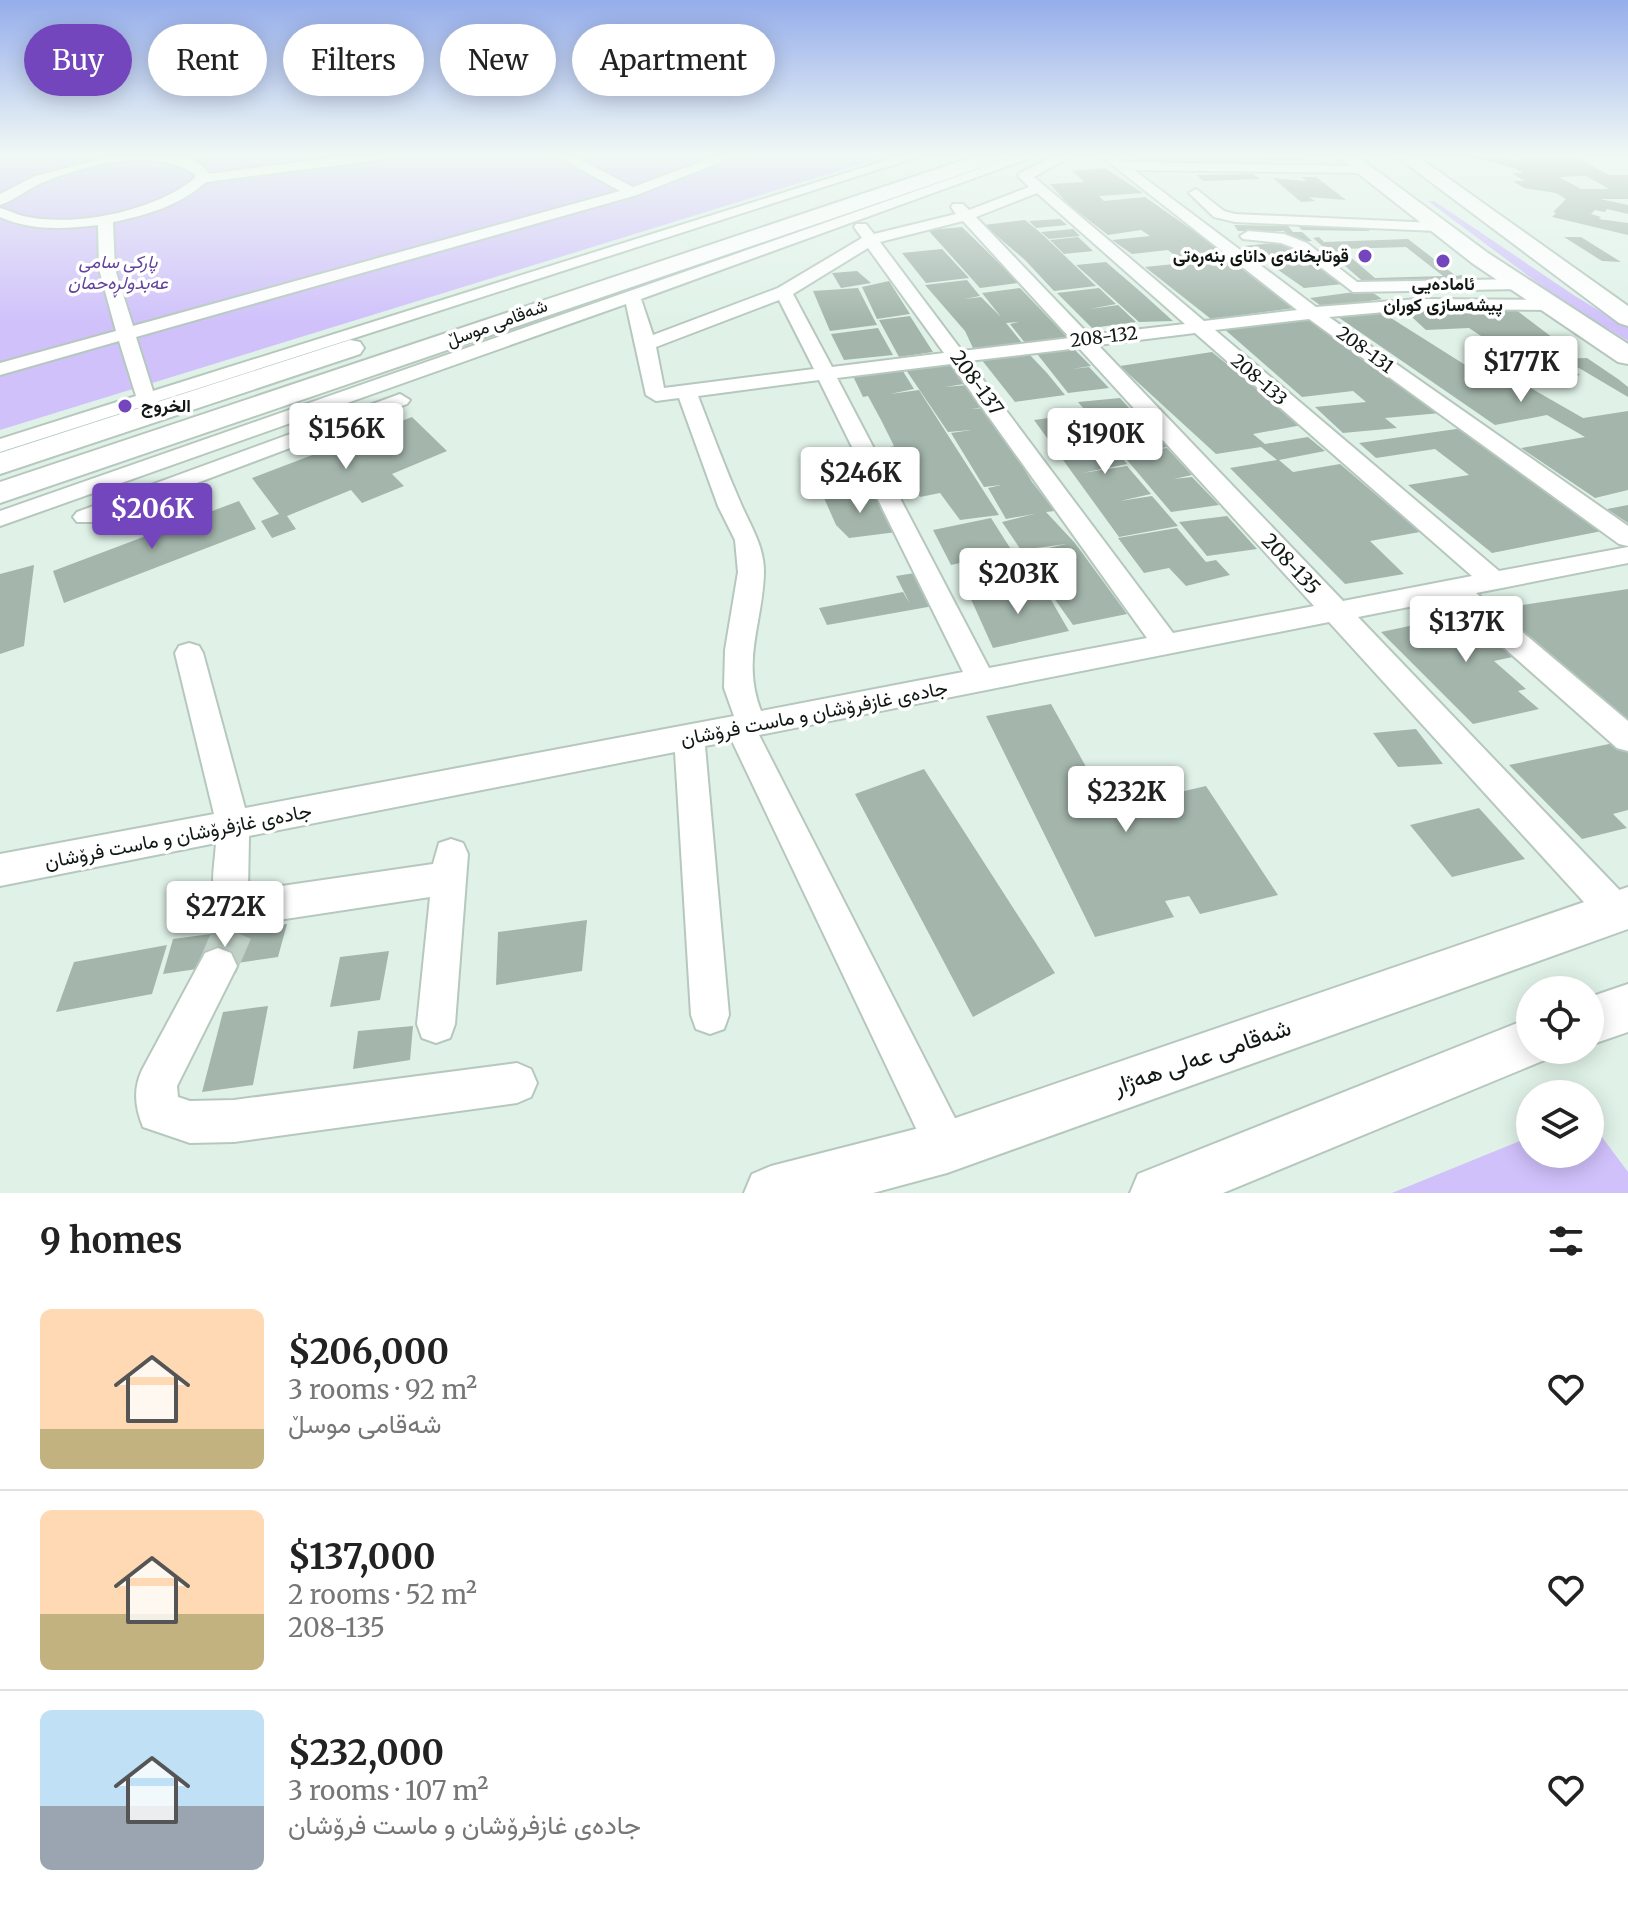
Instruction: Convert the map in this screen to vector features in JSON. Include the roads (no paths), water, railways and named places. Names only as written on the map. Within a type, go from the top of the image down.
[{"type":"highway","name":"شەقامی موسڵ","points":[[615,281],[797,212]]},
{"type":"highway","name":"شەقامی موسڵ","points":[[0,464],[151,406],[544,295],[615,281],[837,212]]},
{"type":"highway","points":[[1418,212],[1436,227],[1554,305]]},
{"type":"highway","points":[[1427,212],[1628,356]]},
{"type":"highway","points":[[1465,212],[1545,268],[1622,309]]},
{"type":"highway","points":[[1482,212],[1622,309]]},
{"type":"highway","name":"شەقامی موسڵ","points":[[0,493],[320,386],[544,295]]},
{"type":"main road","name":"شەقامی عەلی هەژار","points":[[771,1193],[947,1147],[1622,910]]},
{"type":"main road","points":[[1604,1016],[1628,1008]]},
{"type":"main road","points":[[1157,1193],[1516,1048]]},
{"type":"street","points":[[0,212],[9,218],[39,223],[105,218],[131,212]]},
{"type":"street","points":[[0,369],[562,212]]},
{"type":"street","points":[[0,446],[151,406],[744,212]]},
{"type":"street","points":[[0,519],[306,411],[615,281],[867,212]]},
{"type":"street","name":"208-135","points":[[964,212],[1335,612],[1622,910]]},
{"type":"street","points":[[615,281],[646,344],[784,292],[870,240],[974,212]]},
{"type":"street","name":"208-133","points":[[1066,212],[1494,581]]},
{"type":"street","name":"208-131","points":[[1179,212],[1312,313],[1628,538]]},
{"type":"street","points":[[1216,212],[1235,218],[1436,227]]},
{"type":"street","name":"208-137","points":[[853,217],[1166,644]]},
{"type":"street","points":[[105,218],[107,269],[142,389],[151,406]]},
{"type":"street","points":[[1248,236],[1284,239],[1302,246],[1353,287],[1363,289],[1521,284]]},
{"type":"street","points":[[784,292],[828,373],[981,680]]},
{"type":"street","name":"208-132","points":[[646,344],[656,395],[1312,313],[1418,304],[1554,305]]},
{"type":"street","points":[[686,390],[730,506],[747,540],[751,572],[739,650],[738,688],[746,726],[947,1147]]},
{"type":"street","points":[[85,517],[400,400]]},
{"type":"street","points":[[306,411],[324,428]]},
{"type":"street","points":[[135,471],[147,494]]},
{"type":"street","name":"جاده‌ی غازفرۆشان و ماست فرۆشان","points":[[0,870],[1628,555]]},
{"type":"street","points":[[1454,589],[1628,739]]},
{"type":"street","points":[[189,653],[233,825],[230,935],[156,1084],[158,1112],[190,1122],[234,1121],[517,1083]]},
{"type":"street","points":[[689,737],[710,1015]]},
{"type":"street","points":[[230,935],[450,866],[436,1024]]},
{"type":"tunnel","points":[[218,966],[233,931]]},
{"type":"place","name":"قوتابخانەی دانای بنەرەتی","points":[[1365,256]]},
{"type":"place","name":"ئامادەیی پیشەسازی کوران","points":[[1443,261]]},
{"type":"place","name":"الخروج","points":[[125,406]]},
{"type":"park label","name":"پارکی سامی عەبدولڕەحمان","points":[[118,272]]}]
